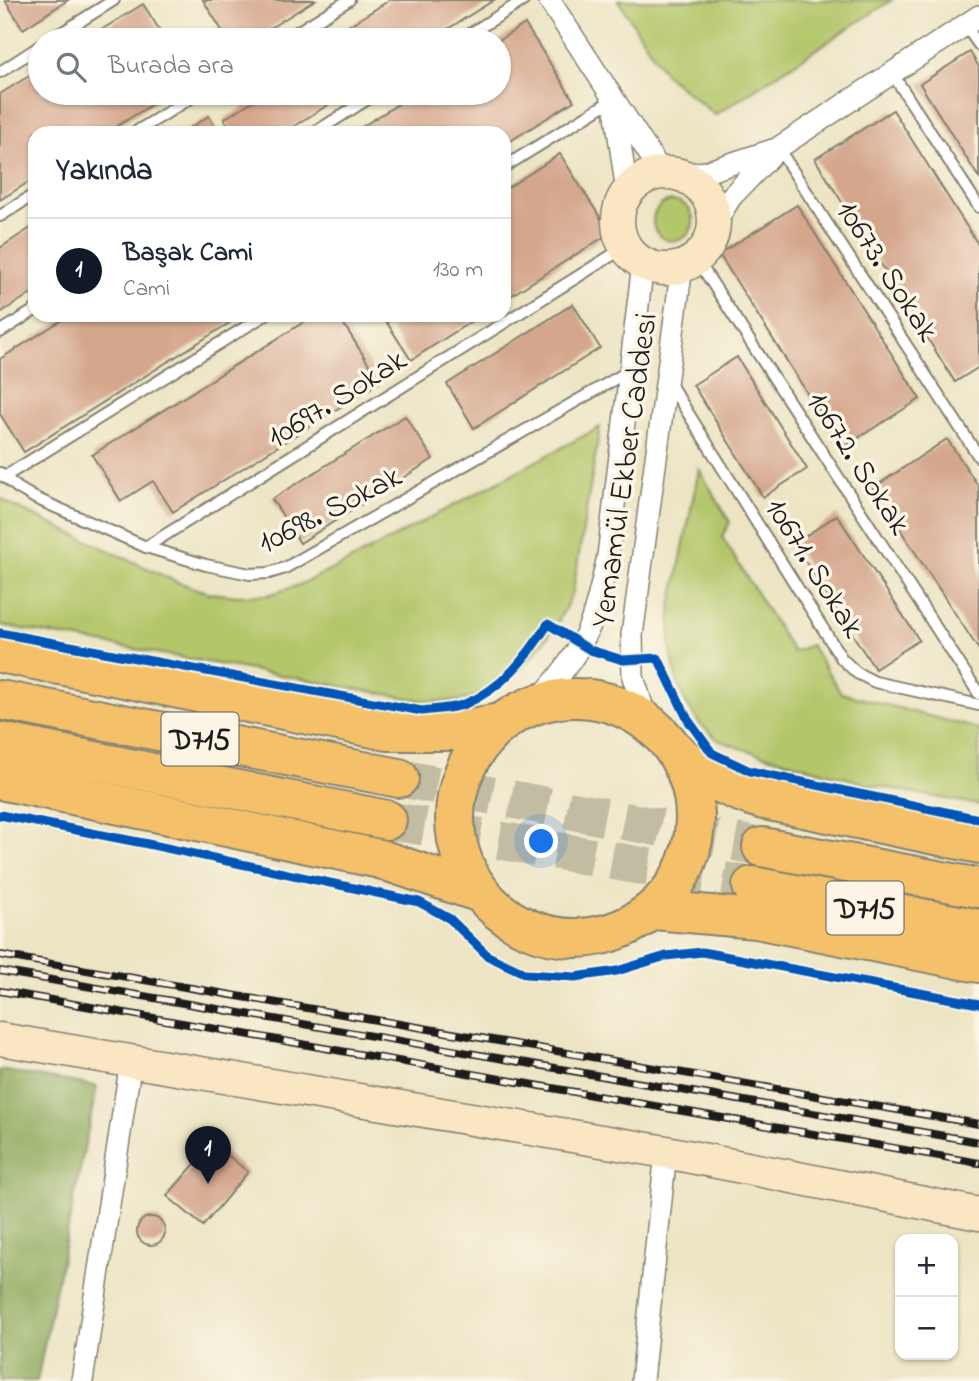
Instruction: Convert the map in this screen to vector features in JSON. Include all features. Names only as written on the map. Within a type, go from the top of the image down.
[{"type":"highway","name":"D715","points":[[0,653],[388,731],[455,731],[500,723]]},
{"type":"highway","points":[[660,734],[689,779],[696,814],[691,850],[677,883],[654,909],[621,930],[583,939],[545,935],[509,919],[481,893],[462,860],[455,823],[459,785],[475,751],[500,723],[524,708],[551,700],[584,698],[617,705],[660,734],[693,768],[739,793],[979,844]]},
{"type":"highway","name":"D715","points":[[0,700],[399,778]]},
{"type":"highway","name":"D715","points":[[0,742],[387,820]]},
{"type":"highway","points":[[0,780],[380,859],[481,893]]},
{"type":"highway","name":"D715","points":[[762,847],[979,888]]},
{"type":"highway","name":"D715","points":[[752,886],[979,929]]},
{"type":"highway","points":[[654,909],[756,919],[979,963]]},
{"type":"street","points":[[549,0],[614,99],[671,174],[694,182],[705,194],[712,208],[714,224]]},
{"type":"street","points":[[778,148],[706,172],[649,176],[637,182],[621,202],[618,225],[634,255],[656,268],[669,269],[689,262],[705,248],[714,224],[731,197],[778,148],[972,20]]},
{"type":"street","points":[[614,99],[627,192]]},
{"type":"street","name":"Yemamül Ekber Caddesi","points":[[534,705],[570,662],[580,645],[594,611],[608,556],[632,370],[634,255]]},
{"type":"street","name":"Yemamül Ekber Caddesi","points":[[660,734],[633,677],[632,635],[667,378],[689,262]]},
{"type":"street","points":[[0,1039],[666,1152],[979,1214]]},
{"type":"street","points":[[82,1381],[131,1061]]},
{"type":"street","points":[[642,1381],[666,1152]]},
{"type":"lane","points":[[69,28],[114,0]]},
{"type":"lane","points":[[304,28],[349,0]]},
{"type":"lane","points":[[479,28],[524,0]]},
{"type":"lane","points":[[972,20],[979,46]]},
{"type":"lane","points":[[0,72],[28,54]]},
{"type":"lane","points":[[892,73],[979,207]]},
{"type":"lane","points":[[511,163],[614,99]]},
{"type":"lane","points":[[145,126],[180,105]]},
{"type":"lane","points":[[325,126],[358,105]]},
{"type":"lane","name":"10673. Sokak","points":[[778,148],[979,457]]},
{"type":"lane","points":[[0,216],[28,198]]},
{"type":"lane","name":"10697. Sokak","points":[[146,547],[634,255]]},
{"type":"lane","name":"10672. Sokak","points":[[689,262],[979,694]]},
{"type":"lane","points":[[0,332],[28,314]]},
{"type":"lane","points":[[2,475],[253,322]]},
{"type":"lane","name":"10698. Sokak","points":[[2,475],[36,498],[146,547],[206,565],[250,574],[269,573],[285,568],[632,370]]},
{"type":"lane","name":"10671. Sokak","points":[[667,378],[842,659],[856,673],[875,682],[979,705]]},
{"type":"green space","points":[[618,0],[892,0],[715,115],[665,74]]},
{"type":"green space","points":[[673,201],[681,202],[687,207],[692,213],[692,229],[687,235],[681,240],[673,241],[665,240],[659,235],[654,229],[653,221],[654,213],[659,207],[665,202]]},
{"type":"green space","points":[[600,427],[573,591],[565,608],[545,641],[518,671],[502,683],[467,699],[419,700],[0,625],[0,498],[177,582],[209,593],[268,595],[299,585],[344,564]]},
{"type":"green space","points":[[699,469],[730,522],[722,537],[793,652],[811,645],[841,693],[979,729],[979,805],[867,784],[740,748],[718,740],[700,724],[685,702],[676,677],[670,644],[671,607]]},
{"type":"green space","points":[[0,1070],[97,1086],[37,1381],[0,1381]]},
{"type":"building","points":[[5,0],[68,0],[23,29]]},
{"type":"building","points":[[203,0],[315,0],[270,28],[220,28]]},
{"type":"building","points":[[390,0],[494,0],[449,28],[345,28]]},
{"type":"building","points":[[143,4],[158,28],[104,28]]},
{"type":"building","points":[[525,24],[574,101],[511,141],[511,126],[363,126],[397,105],[511,105],[511,33]]},
{"type":"building","points":[[970,52],[979,67],[979,178],[920,84]]},
{"type":"building","points":[[28,76],[28,105],[151,105],[117,126],[28,126],[28,182],[0,200],[0,94]]},
{"type":"building","points":[[246,105],[328,105],[294,126],[228,126],[224,119]]},
{"type":"building","points":[[893,110],[979,246],[979,367],[955,382],[815,159]]},
{"type":"building","points":[[209,116],[215,126],[193,126]]},
{"type":"building","points":[[560,154],[610,233],[511,296],[511,186]]},
{"type":"building","points":[[797,205],[920,399],[842,448],[719,254]]},
{"type":"building","points":[[28,230],[28,295],[0,313],[0,248]]},
{"type":"building","points":[[573,304],[600,348],[474,428],[447,384]]},
{"type":"building","points":[[59,322],[231,322],[24,452],[0,414],[0,359]]},
{"type":"building","points":[[304,322],[342,322],[380,382],[173,512],[153,481],[121,501],[92,455]]},
{"type":"building","points":[[387,322],[470,322],[411,360]]},
{"type":"building","points":[[737,357],[807,469],[763,497],[693,385]]},
{"type":"building","points":[[405,416],[433,459],[300,543],[272,499]]},
{"type":"building","points":[[947,439],[979,487],[979,650],[873,488]]},
{"type":"building","points":[[837,515],[919,640],[875,669],[794,544]]},
{"type":"building","points":[[213,1143],[248,1172],[203,1226],[167,1196]]},
{"type":"building","points":[[151,1217],[161,1221],[165,1231],[161,1241],[151,1245],[141,1241],[137,1231],[141,1221]]},
{"type":"tunnel","points":[[399,778],[762,847]]},
{"type":"tunnel","points":[[387,820],[752,886]]},
{"type":"railway","points":[[0,955],[979,1124]]},
{"type":"railway","points":[[0,971],[979,1142]]},
{"type":"railway","points":[[0,991],[979,1163]]},
{"type":"cycle path","points":[[0,633],[422,711],[460,706],[491,690],[522,660],[548,624],[590,650],[623,660],[658,658],[688,720],[712,753],[750,771],[979,819]]},
{"type":"cycle path","points":[[0,815],[419,902],[450,919],[488,956],[526,974],[575,977],[617,971],[666,956],[702,952],[979,1004]]},
{"type":"place","name":"Başak Cami","points":[[208,1184]]}]
